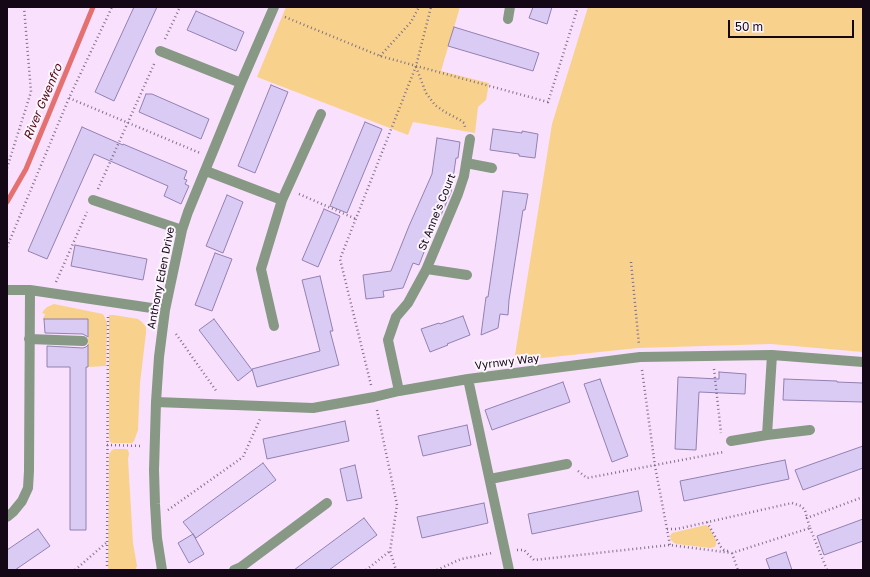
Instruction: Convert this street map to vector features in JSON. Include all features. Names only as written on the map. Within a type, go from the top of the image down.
[{"type":"street","points":[[508,19],[510,7]]},
{"type":"street","name":"Anthony Eden Drive","points":[[162,570],[155,519],[154,446],[159,356],[164,314],[182,230],[188,212],[273,9]]},
{"type":"street","points":[[160,51],[241,83]]},
{"type":"street","points":[[274,326],[261,269],[282,200],[320,114]]},
{"type":"street","name":"St Anne's Court","points":[[399,391],[388,340],[396,317],[408,303],[427,269],[458,194],[464,176],[470,139]]},
{"type":"street","name":"St Anne's Court","points":[[466,163],[492,168]]},
{"type":"street","points":[[206,171],[282,200]]},
{"type":"street","points":[[92,200],[182,230]]},
{"type":"street","points":[[427,269],[467,275]]},
{"type":"street","points":[[7,290],[30,290],[51,293],[108,302],[164,314]]},
{"type":"street","points":[[7,517],[22,501],[28,488],[30,290]]},
{"type":"street","points":[[29,339],[83,341]]},
{"type":"street","points":[[768,435],[772,355]]},
{"type":"street","name":"Vyrnwy Way","points":[[156,402],[313,408],[468,379],[640,357],[772,355],[863,362]]},
{"type":"street","points":[[468,379],[509,570]]},
{"type":"street","points":[[731,441],[810,430]]},
{"type":"street","points":[[490,479],[567,464]]},
{"type":"street","points":[[234,570],[241,567],[326,503]]},
{"type":"path","points":[[7,168],[31,92],[24,7]]},
{"type":"path","points":[[7,247],[69,98],[112,7]]},
{"type":"path","points":[[51,293],[180,7]]},
{"type":"path","points":[[380,56],[411,22],[419,7]]},
{"type":"path","points":[[396,570],[390,551],[396,505],[374,397],[340,259],[416,66],[431,7]]},
{"type":"path","points":[[273,9],[380,56],[548,102],[578,7]]},
{"type":"path","points":[[416,66],[426,93],[435,105],[464,123],[470,139]]},
{"type":"path","points":[[69,98],[211,157]]},
{"type":"path","points":[[287,189],[356,218]]},
{"type":"path","points":[[631,262],[640,357],[655,466],[670,545]]},
{"type":"path","points":[[107,570],[108,302]]},
{"type":"path","points":[[164,314],[227,405]]},
{"type":"path","points":[[567,464],[587,478],[726,452],[731,441],[722,436],[713,356]]},
{"type":"path","points":[[155,519],[243,457],[266,406]]},
{"type":"path","points":[[107,445],[154,446]]},
{"type":"path","points":[[807,518],[863,498]]},
{"type":"path","points":[[667,530],[792,503],[801,506],[805,510],[810,528],[827,570]]},
{"type":"path","points":[[708,522],[721,547],[732,553],[738,570]]},
{"type":"path","points":[[437,570],[461,560],[505,551],[524,550],[534,560],[670,545],[732,553],[810,528]]},
{"type":"path","points":[[75,570],[107,543]]},
{"type":"path","points":[[366,570],[390,551]]},
{"type":"shaded area","points":[[286,7],[460,7],[441,71],[489,83],[486,100],[478,107],[475,133],[413,122],[408,135],[257,77]]},
{"type":"shaded area","points":[[588,7],[863,7],[863,352],[771,344],[638,348],[514,361],[552,124]]},
{"type":"shaded area","points":[[54,304],[103,314],[107,323],[106,366],[88,367],[88,319],[43,319],[45,314],[42,313],[44,310]]},
{"type":"shaded area","points":[[109,315],[138,319],[146,327],[140,383],[138,430],[132,443],[113,443],[110,442],[109,438]]},
{"type":"shaded area","points":[[115,449],[126,449],[128,450],[129,454],[128,459],[133,543],[137,566],[135,570],[110,570],[108,568],[109,454]]},
{"type":"shaded area","points":[[706,525],[709,527],[716,540],[715,547],[710,548],[677,544],[671,540],[670,536],[672,533]]},
{"type":"building","points":[[134,7],[157,7],[114,101],[95,92]]},
{"type":"building","points":[[533,7],[552,7],[547,24],[529,18]]},
{"type":"building","points":[[196,11],[244,32],[236,51],[187,30]]},
{"type":"building","points":[[454,27],[539,53],[533,71],[448,46]]},
{"type":"building","points":[[271,85],[288,92],[255,173],[238,166]]},
{"type":"building","points":[[146,94],[152,94],[209,119],[201,139],[139,112]]},
{"type":"building","points":[[365,122],[382,129],[347,213],[330,206]]},
{"type":"building","points":[[82,127],[187,171],[184,179],[187,180],[185,184],[189,186],[181,204],[164,196],[168,186],[94,154],[47,259],[28,251]]},
{"type":"building","points":[[493,129],[522,133],[522,131],[538,134],[535,158],[490,150]]},
{"type":"building","points":[[437,138],[460,142],[451,192],[438,222],[436,221],[419,265],[413,263],[403,288],[383,291],[384,297],[366,299],[363,275],[391,271],[432,174]]},
{"type":"building","points":[[503,191],[528,194],[525,210],[523,210],[508,315],[500,314],[498,328],[481,335],[486,297],[488,297]]},
{"type":"building","points":[[227,195],[243,202],[223,253],[206,246]]},
{"type":"building","points":[[324,209],[340,216],[318,267],[302,260]]},
{"type":"building","points":[[75,245],[147,259],[143,280],[71,266]]},
{"type":"building","points":[[215,253],[232,259],[212,311],[195,305]]},
{"type":"building","points":[[320,276],[333,331],[330,331],[339,365],[257,387],[252,369],[320,351],[302,280]]},
{"type":"building","points":[[463,316],[470,335],[430,352],[421,329]]},
{"type":"building","points":[[44,319],[88,319],[88,337],[83,334],[45,333]]},
{"type":"building","points":[[214,319],[252,370],[238,381],[199,330]]},
{"type":"building","points":[[88,345],[88,367],[86,367],[86,530],[70,530],[70,367],[47,367],[47,346],[83,348]]},
{"type":"building","points":[[719,372],[746,374],[745,394],[699,392],[696,450],[675,449],[678,377],[719,379]]},
{"type":"building","points":[[600,379],[628,456],[612,462],[584,384]]},
{"type":"building","points":[[784,379],[863,383],[863,402],[783,400]]},
{"type":"building","points":[[563,382],[570,402],[492,430],[485,410]]},
{"type":"building","points":[[345,421],[349,441],[267,459],[263,439]]},
{"type":"building","points":[[467,425],[471,445],[423,456],[418,436]]},
{"type":"building","points":[[863,446],[863,468],[803,490],[795,470]]},
{"type":"building","points":[[785,460],[789,479],[684,501],[680,481]]},
{"type":"building","points":[[263,463],[276,480],[196,538],[183,522]]},
{"type":"building","points":[[355,465],[362,498],[347,501],[340,469]]},
{"type":"building","points":[[638,491],[642,511],[532,534],[528,514]]},
{"type":"building","points":[[484,503],[488,523],[422,538],[417,517]]},
{"type":"building","points":[[364,518],[377,535],[329,570],[294,570]]},
{"type":"building","points":[[863,519],[863,541],[824,555],[817,536]]},
{"type":"building","points":[[38,529],[50,546],[15,570],[7,570],[7,550]]},
{"type":"building","points":[[193,534],[204,554],[189,563],[178,543]]},
{"type":"building","points":[[786,552],[792,570],[770,570],[766,559]]},
{"type":"waterway","name":"River Gwenfro","points":[[7,202],[26,169],[93,7]]}]
